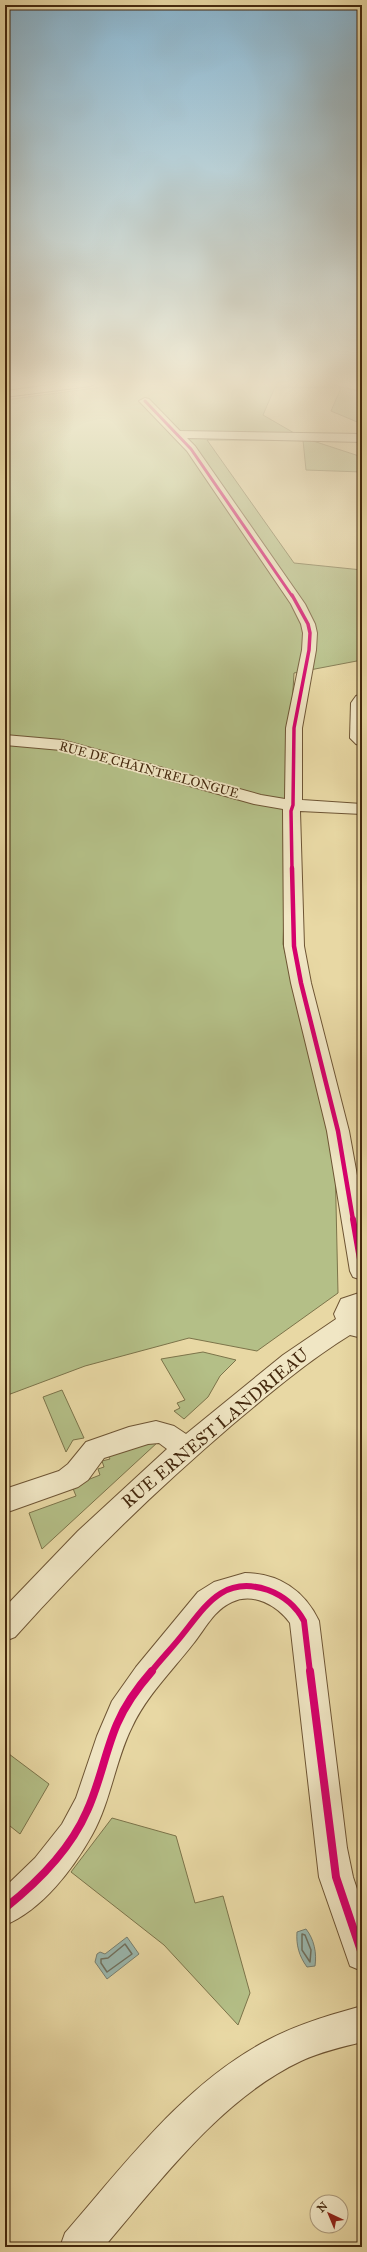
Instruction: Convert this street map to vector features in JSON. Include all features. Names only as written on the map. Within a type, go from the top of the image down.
[{"type":"street","points":[[218,488],[298,604],[308,624],[310,633],[309,650],[294,728],[293,805],[291,811],[294,946],[300,983],[338,1131],[362,1271]]},
{"type":"street","points":[[362,699],[359,703],[358,738],[362,741]]},
{"type":"street","name":"RUE DE CHAINTRELONGUE","points":[[5,740],[62,744],[260,800],[293,805],[362,809]]},
{"type":"street","name":"RUE ERNEST LANDRIEAU","points":[[5,1628],[35,1594],[117,1510],[185,1448],[322,1339],[358,1318]]},
{"type":"street","points":[[5,1501],[75,1475],[88,1454],[95,1450],[147,1433],[160,1432],[169,1436],[185,1448]]},
{"type":"street","points":[[5,1908],[38,1879],[57,1858],[82,1821],[117,1724],[135,1693],[210,1601],[227,1590],[241,1587],[258,1587],[271,1590],[283,1597],[296,1607],[304,1621],[331,1848],[336,1877],[362,1954]]},
{"type":"street","points":[[79,2247],[161,2153],[212,2102],[247,2074],[278,2053],[298,2044],[362,2024]]},
{"type":"green space","points":[[5,488],[241,488],[294,563],[362,570],[362,660],[294,673],[286,808],[283,944],[335,1159],[338,1293],[257,1351],[189,1338],[85,1366],[5,1396]]},
{"type":"green space","points":[[203,1352],[236,1360],[220,1376],[208,1397],[184,1419],[174,1411],[180,1408],[177,1403],[185,1400],[161,1359]]},
{"type":"green space","points":[[62,1390],[84,1438],[73,1440],[66,1452],[43,1397]]},
{"type":"green space","points":[[158,1442],[42,1549],[29,1513],[76,1496],[72,1486],[100,1475],[98,1469],[104,1467],[102,1461],[110,1459],[106,1452]]},
{"type":"green space","points":[[5,1751],[49,1784],[20,1834],[5,1822]]},
{"type":"green space","points":[[112,1818],[176,1836],[195,1903],[223,1896],[250,1993],[238,2025],[164,1945],[71,1872]]},
{"type":"water","points":[[306,1929],[314,1946],[316,1956],[315,1966],[307,1967],[299,1950],[297,1932]]},
{"type":"water","points":[[127,1937],[139,1954],[107,1979],[95,1962],[97,1954],[100,1952],[105,1954]]},
{"type":"cycle path","points":[[218,488],[298,604],[308,624],[310,633],[309,650],[294,728],[293,805],[291,811],[294,946],[301,983],[338,1131],[362,1271]]},
{"type":"cycle path","points":[[5,1908],[27,1890],[47,1869],[65,1847],[81,1823],[92,1799],[117,1724],[138,1688],[204,1606],[214,1597],[234,1588],[245,1586],[256,1587],[268,1590],[287,1600],[297,1609],[304,1621],[331,1848],[336,1877],[362,1954]]}]
